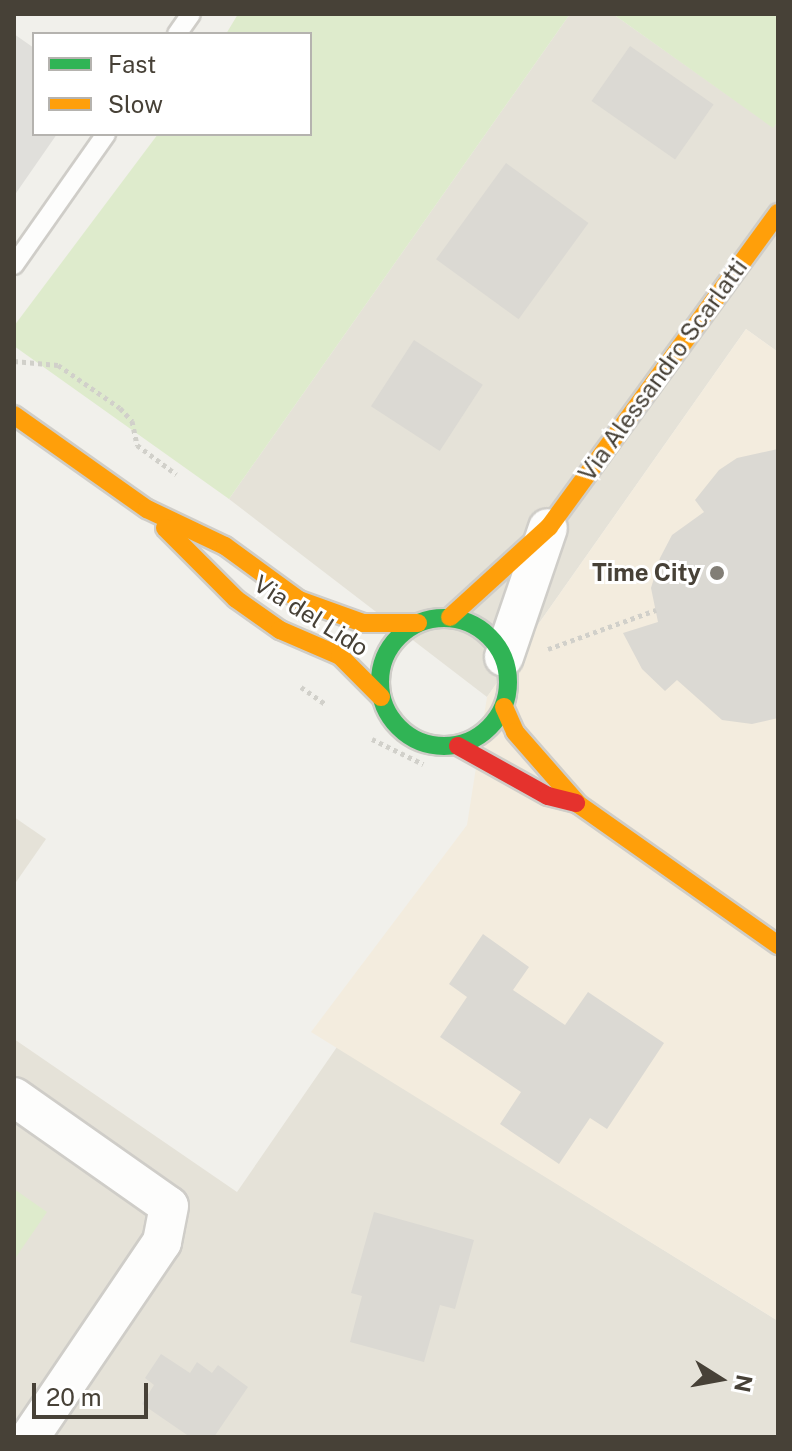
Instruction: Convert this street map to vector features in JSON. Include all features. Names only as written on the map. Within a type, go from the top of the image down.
[{"type":"main road","name":"Via Alessandro Scarlatti","points":[[450,617],[549,527],[778,213]]},
{"type":"main road","name":"Via del Lido","points":[[14,415],[147,509],[225,546],[316,609],[363,623],[418,623]]},
{"type":"main road","name":"Via del Lido","points":[[147,509],[236,599],[280,630],[340,656],[381,697]]},
{"type":"main road","points":[[458,746],[493,724],[504,707],[509,690],[504,657],[483,630],[450,617],[418,623],[400,635],[386,653],[381,697],[396,726],[424,744],[458,746],[548,796],[578,804]]},
{"type":"main road","points":[[504,707],[515,732],[578,804],[778,945]]},
{"type":"street","name":"Via Alessandro Scarlatti","points":[[504,657],[549,527]]},
{"type":"street","points":[[14,1097],[169,1206],[162,1242],[30,1437]]},
{"type":"lane","points":[[178,32],[191,14]]},
{"type":"lane","points":[[14,265],[105,136]]},
{"type":"path","points":[[14,361],[58,365],[120,408],[132,421],[137,445],[182,478]]},
{"type":"path","points":[[546,650],[656,610]]},
{"type":"shaded area","points":[[570,14],[613,14],[773,127],[778,121],[778,352],[746,329],[487,697],[229,499]]},
{"type":"shaded area","points":[[14,34],[32,47],[32,136],[56,136],[14,196]]},
{"type":"shaded area","points":[[746,329],[778,352],[778,1321],[311,1032],[467,825],[487,697]]},
{"type":"shaded area","points":[[14,817],[46,839],[14,885]]},
{"type":"shaded area","points":[[14,1039],[237,1192],[337,1047],[778,1321],[778,1437],[14,1437]]},
{"type":"green space","points":[[238,14],[570,14],[229,499],[14,346],[14,326],[156,136],[312,136],[312,32],[227,32]]},
{"type":"green space","points":[[613,14],[778,14],[778,121],[773,128]]},
{"type":"green space","points":[[14,1189],[47,1212],[14,1260]]},
{"type":"building","points":[[630,46],[714,105],[675,159],[592,101]]},
{"type":"building","points":[[506,163],[589,223],[519,319],[436,259]]},
{"type":"building","points":[[414,340],[483,385],[440,451],[371,406]]},
{"type":"building","name":"Time City","points":[[778,449],[778,718],[752,724],[722,720],[677,680],[665,691],[642,669],[623,633],[658,622],[651,588],[660,558],[672,535],[704,512],[695,500],[719,470],[737,458]]},
{"type":"building","points":[[483,934],[529,967],[513,990],[565,1025],[588,992],[664,1043],[607,1129],[590,1118],[559,1164],[500,1124],[521,1092],[440,1037],[467,997],[449,984]]},
{"type":"building","points":[[374,1212],[474,1240],[455,1309],[440,1305],[424,1362],[350,1342],[362,1296],[351,1293]]},
{"type":"building","points":[[161,1354],[190,1373],[197,1362],[212,1373],[218,1365],[248,1387],[214,1437],[190,1437],[142,1404],[154,1385],[145,1378]]},
{"type":"traffic: fast","points":[[444,618],[469,623],[489,637],[503,657],[508,682],[503,707],[489,727],[469,741],[444,746],[419,741],[399,727],[385,707],[380,682],[385,657],[399,637],[419,623],[444,618]]},
{"type":"traffic: slow","points":[[450,617],[549,527],[778,213]]},
{"type":"traffic: slow","points":[[14,415],[147,509],[225,546],[299,600],[363,623],[418,623]]},
{"type":"traffic: slow","points":[[165,528],[236,599],[280,630],[340,656],[381,697]]},
{"type":"traffic: slow","points":[[504,707],[515,732],[578,804],[778,945]]},
{"type":"traffic: jam","points":[[458,746],[548,796],[576,803]]},
{"type":"place","name":"Time City","points":[[717,573]]}]
